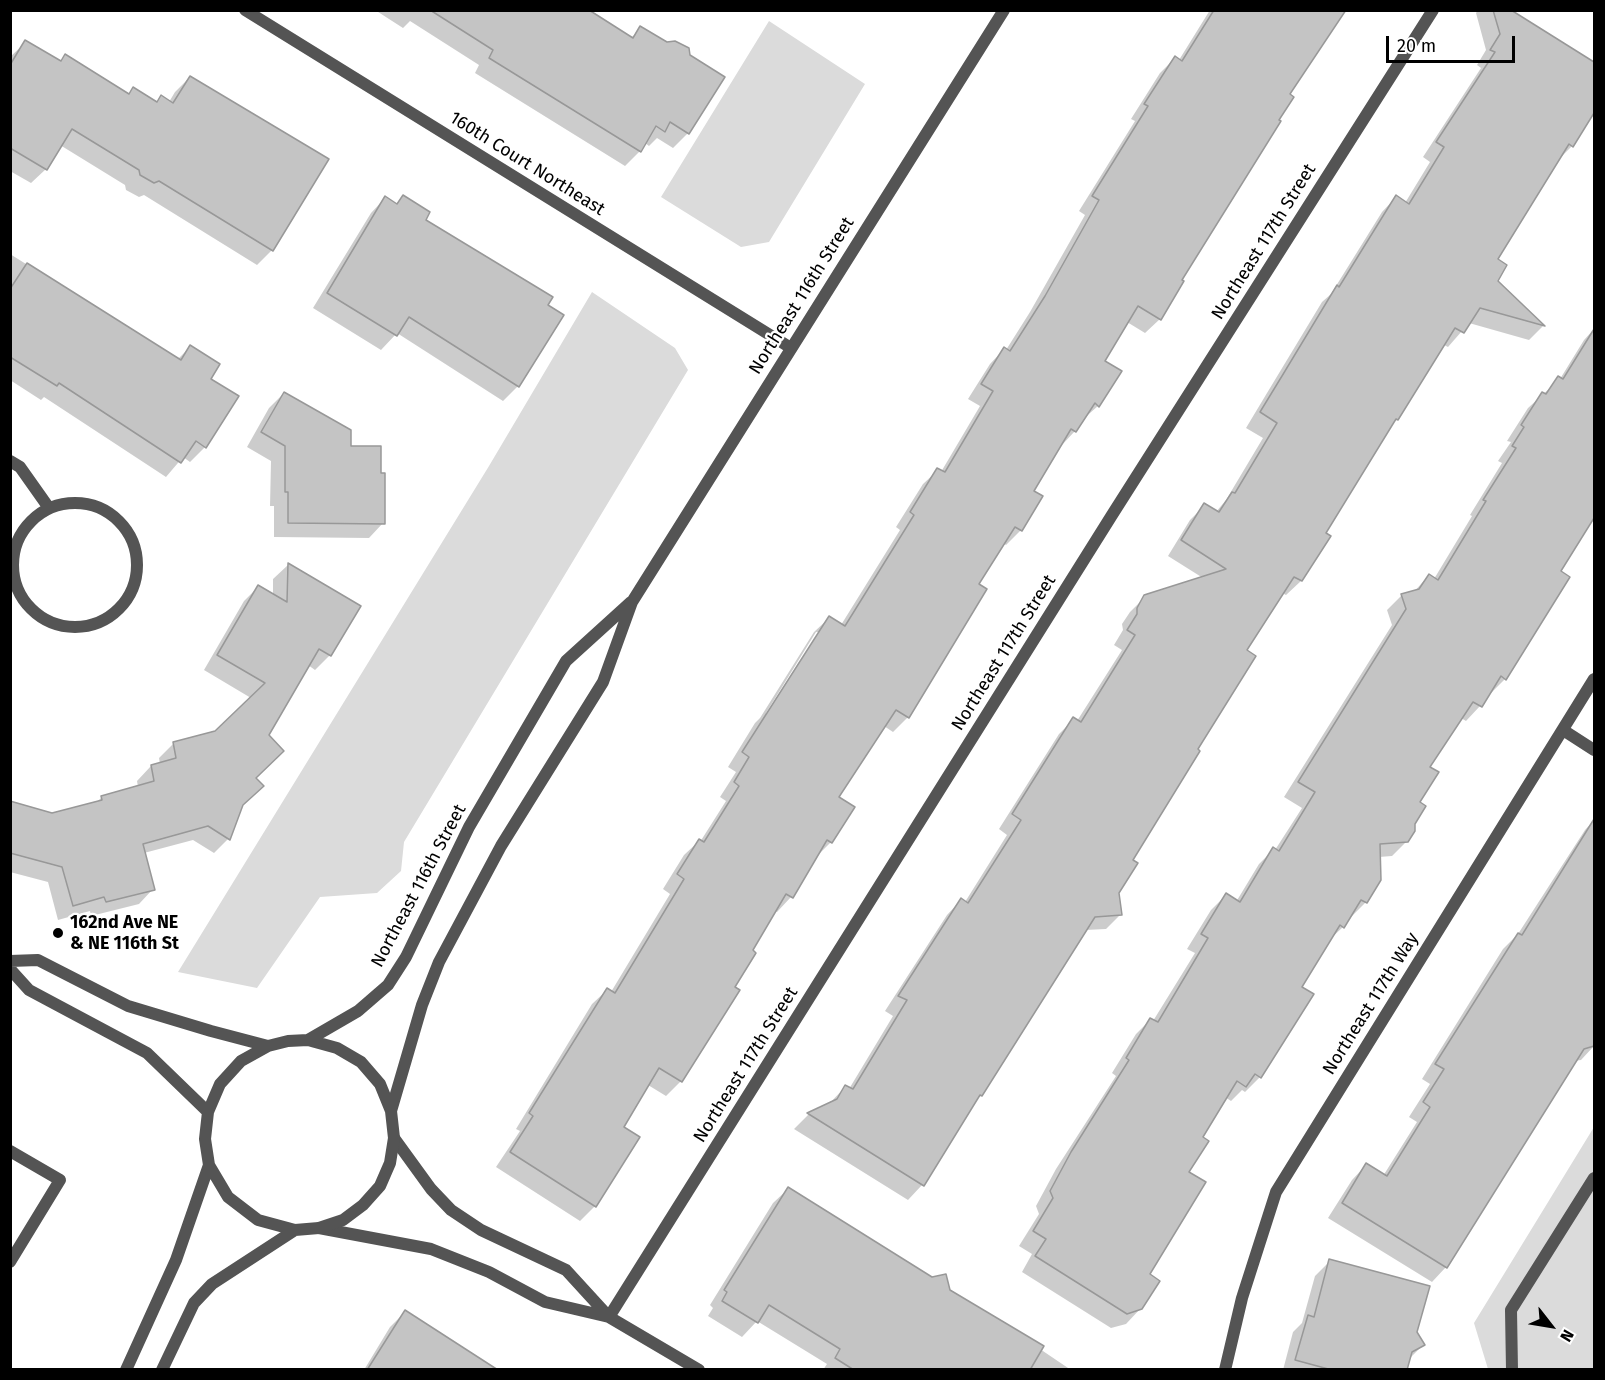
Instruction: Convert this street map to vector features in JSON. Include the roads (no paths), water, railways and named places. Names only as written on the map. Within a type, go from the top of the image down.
[{"type":"street","name":"160th Court Northeast","points":[[245,10],[791,348]]},
{"type":"street","name":"Northeast 116th Street","points":[[162,1370],[194,1303],[212,1284],[295,1230],[318,1228],[343,1220],[363,1205],[380,1186],[390,1163],[394,1138],[391,1111],[422,1005],[439,962],[501,846],[603,682],[632,602],[1004,10]]},
{"type":"street","name":"Northeast 117th Street","points":[[609,1317],[1106,525],[1433,10]]},
{"type":"street","points":[[10,461],[21,467],[49,508]]},
{"type":"street","points":[[75,502],[94,505],[112,514],[125,527],[134,544],[137,562],[135,581],[127,598],[115,612],[99,622],[81,627],[60,626],[42,618],[26,604],[16,586],[12,566],[15,546],[24,528],[38,514],[49,508],[75,502]]},
{"type":"street","name":"Northeast 116th Street","points":[[126,1370],[176,1260],[209,1165],[205,1139],[208,1112],[220,1084],[241,1061],[268,1046],[288,1041],[308,1040],[358,1011],[388,985],[406,957],[469,827],[566,661],[632,602]]},
{"type":"street","name":"Northeast 117th Way","points":[[1225,1370],[1242,1298],[1276,1192],[1594,679]]},
{"type":"street","points":[[1563,730],[1594,750]]},
{"type":"street","points":[[10,961],[38,960],[129,1006],[201,1029],[268,1046]]},
{"type":"street","points":[[10,969],[30,990],[147,1053],[208,1112]]},
{"type":"street","points":[[308,1040],[337,1048],[361,1062],[380,1084],[391,1111]]},
{"type":"street","points":[[394,1138],[431,1189],[451,1210],[481,1230],[566,1270],[609,1317],[699,1370]]},
{"type":"street","points":[[10,1150],[60,1180],[10,1262]]},
{"type":"street","points":[[209,1165],[228,1197],[250,1215],[258,1220],[295,1230]]},
{"type":"street","points":[[1512,1370],[1511,1310],[1594,1179]]},
{"type":"street","points":[[318,1228],[431,1249],[489,1272],[545,1302],[609,1317]]},
{"type":"place","name":"162nd Ave NE & NE 116th St","points":[[58,933]]}]
